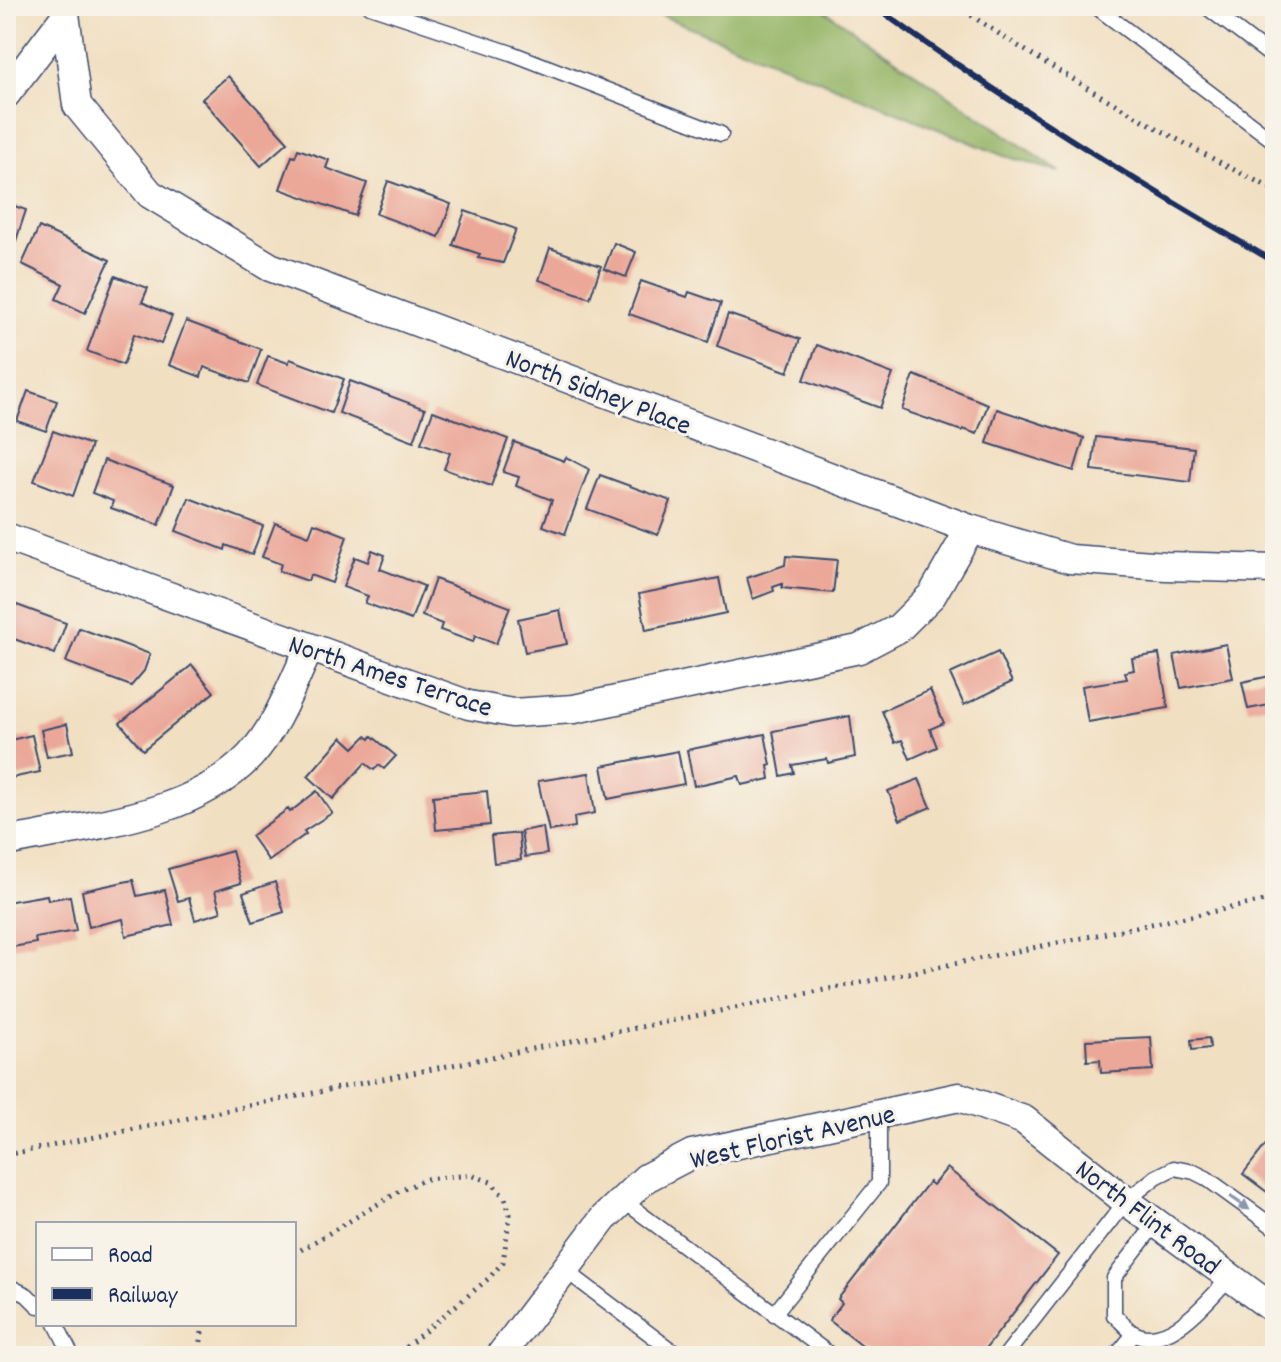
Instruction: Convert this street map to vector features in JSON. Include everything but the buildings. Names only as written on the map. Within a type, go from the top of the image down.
[{"type":"street","points":[[6,94],[64,12]]},
{"type":"street","name":"North Sidney Place","points":[[64,12],[77,105],[150,194],[270,267],[970,529],[1070,559],[1275,569]]},
{"type":"street","name":"North Ames Terrace","points":[[6,537],[469,705],[512,713],[574,709],[859,649],[899,628],[932,595],[970,529]]},
{"type":"street","points":[[6,842],[154,812],[214,787],[251,755],[277,716],[309,649]]},
{"type":"street","name":"West Florist Avenue","points":[[500,1356],[621,1199],[646,1178],[692,1154],[959,1097],[1024,1120]]},
{"type":"street","name":"North Flint Road","points":[[1024,1120],[1126,1201],[1275,1310]]},
{"type":"lane","points":[[370,6],[511,53],[721,134]]},
{"type":"lane","points":[[1095,6],[1275,142]]},
{"type":"lane","points":[[1205,6],[1275,59]]},
{"type":"lane","points":[[774,1314],[879,1183],[879,1114]]},
{"type":"lane","points":[[1005,1356],[1126,1201],[1156,1177],[1174,1168],[1206,1178],[1275,1228]]},
{"type":"lane","points":[[621,1199],[832,1356]]},
{"type":"lane","points":[[1156,1223],[1114,1278],[1114,1315],[1134,1334],[1160,1337],[1191,1318],[1230,1277]]},
{"type":"lane","points":[[565,1270],[679,1356]]},
{"type":"lane","points":[[6,1285],[27,1295],[36,1304]]},
{"type":"lane","points":[[57,1326],[72,1356]]},
{"type":"lane","points":[[1116,1356],[1134,1334]]},
{"type":"path","points":[[958,6],[1025,51],[1150,125],[1275,190]]},
{"type":"path","points":[[6,1155],[1275,899]]},
{"type":"path","points":[[296,1253],[425,1179],[471,1175],[491,1182],[505,1198],[510,1214],[503,1262],[488,1279],[395,1356]]},
{"type":"path","points":[[203,1326],[200,1349],[204,1356]]},
{"type":"green space","points":[[630,6],[818,6],[1060,172],[1004,156],[658,14]]},
{"type":"railway","points":[[874,6],[1071,140],[1275,262]]}]
